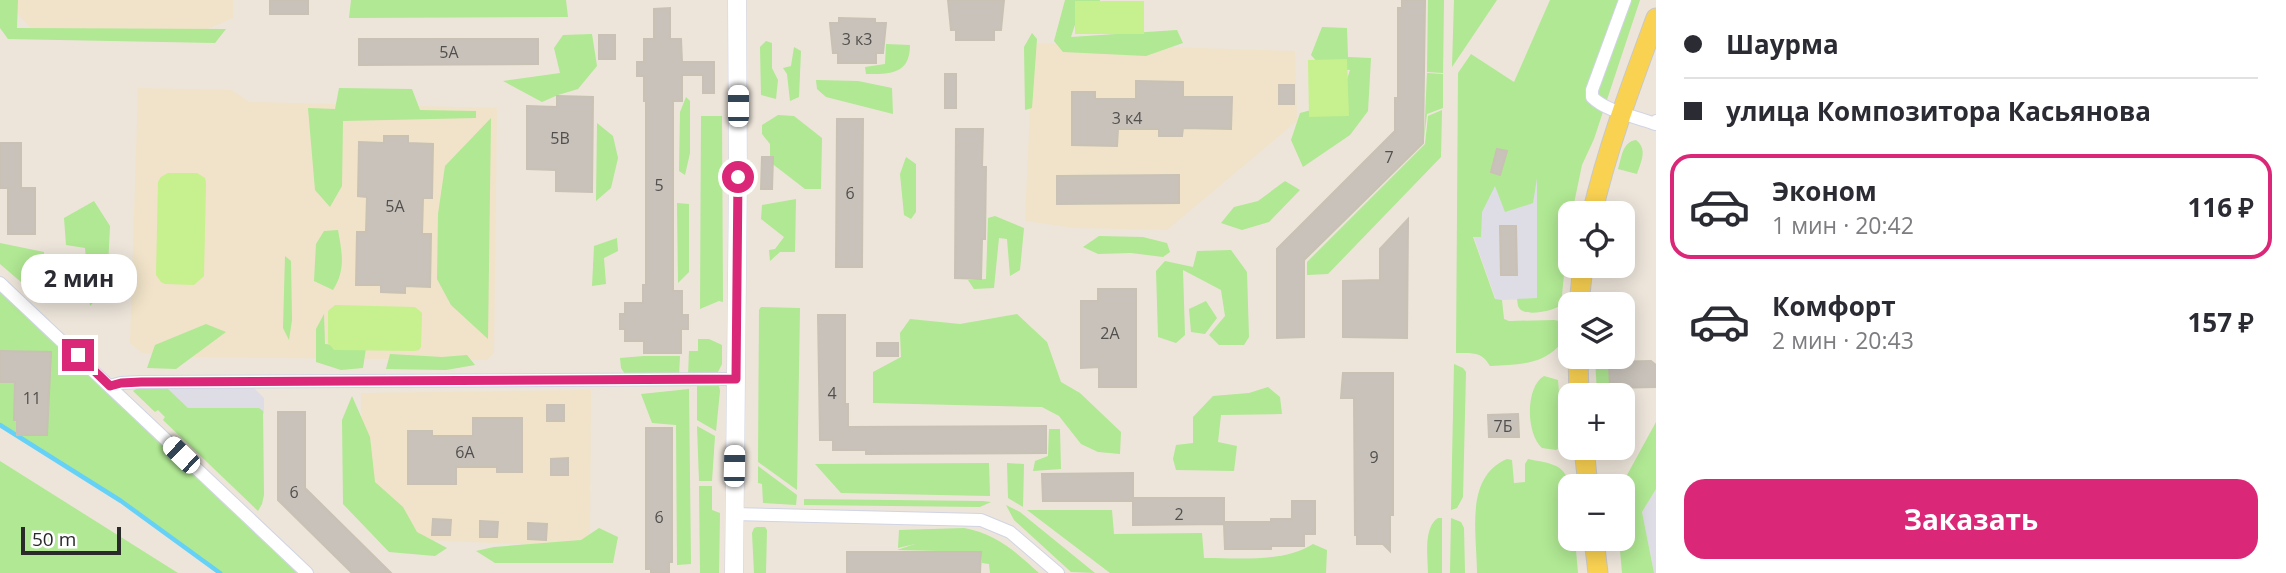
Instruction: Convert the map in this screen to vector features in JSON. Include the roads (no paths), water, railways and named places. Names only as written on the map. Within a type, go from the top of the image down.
[{"type":"main road","points":[[1595,201],[1604,163],[1656,18]]},
{"type":"main road","points":[[1595,551],[1598,573]]},
{"type":"street","points":[[734,573],[737,0]]},
{"type":"street","points":[[1625,0],[1592,90],[1592,97],[1598,103],[1621,112],[1655,124],[1656,121]]},
{"type":"street","points":[[0,283],[307,573]]},
{"type":"street","points":[[110,386],[141,382],[736,379]]},
{"type":"street","points":[[734,514],[981,520],[1010,532],[1058,573]]},
{"type":"waterway","points":[[0,425],[121,501],[220,573]]}]
